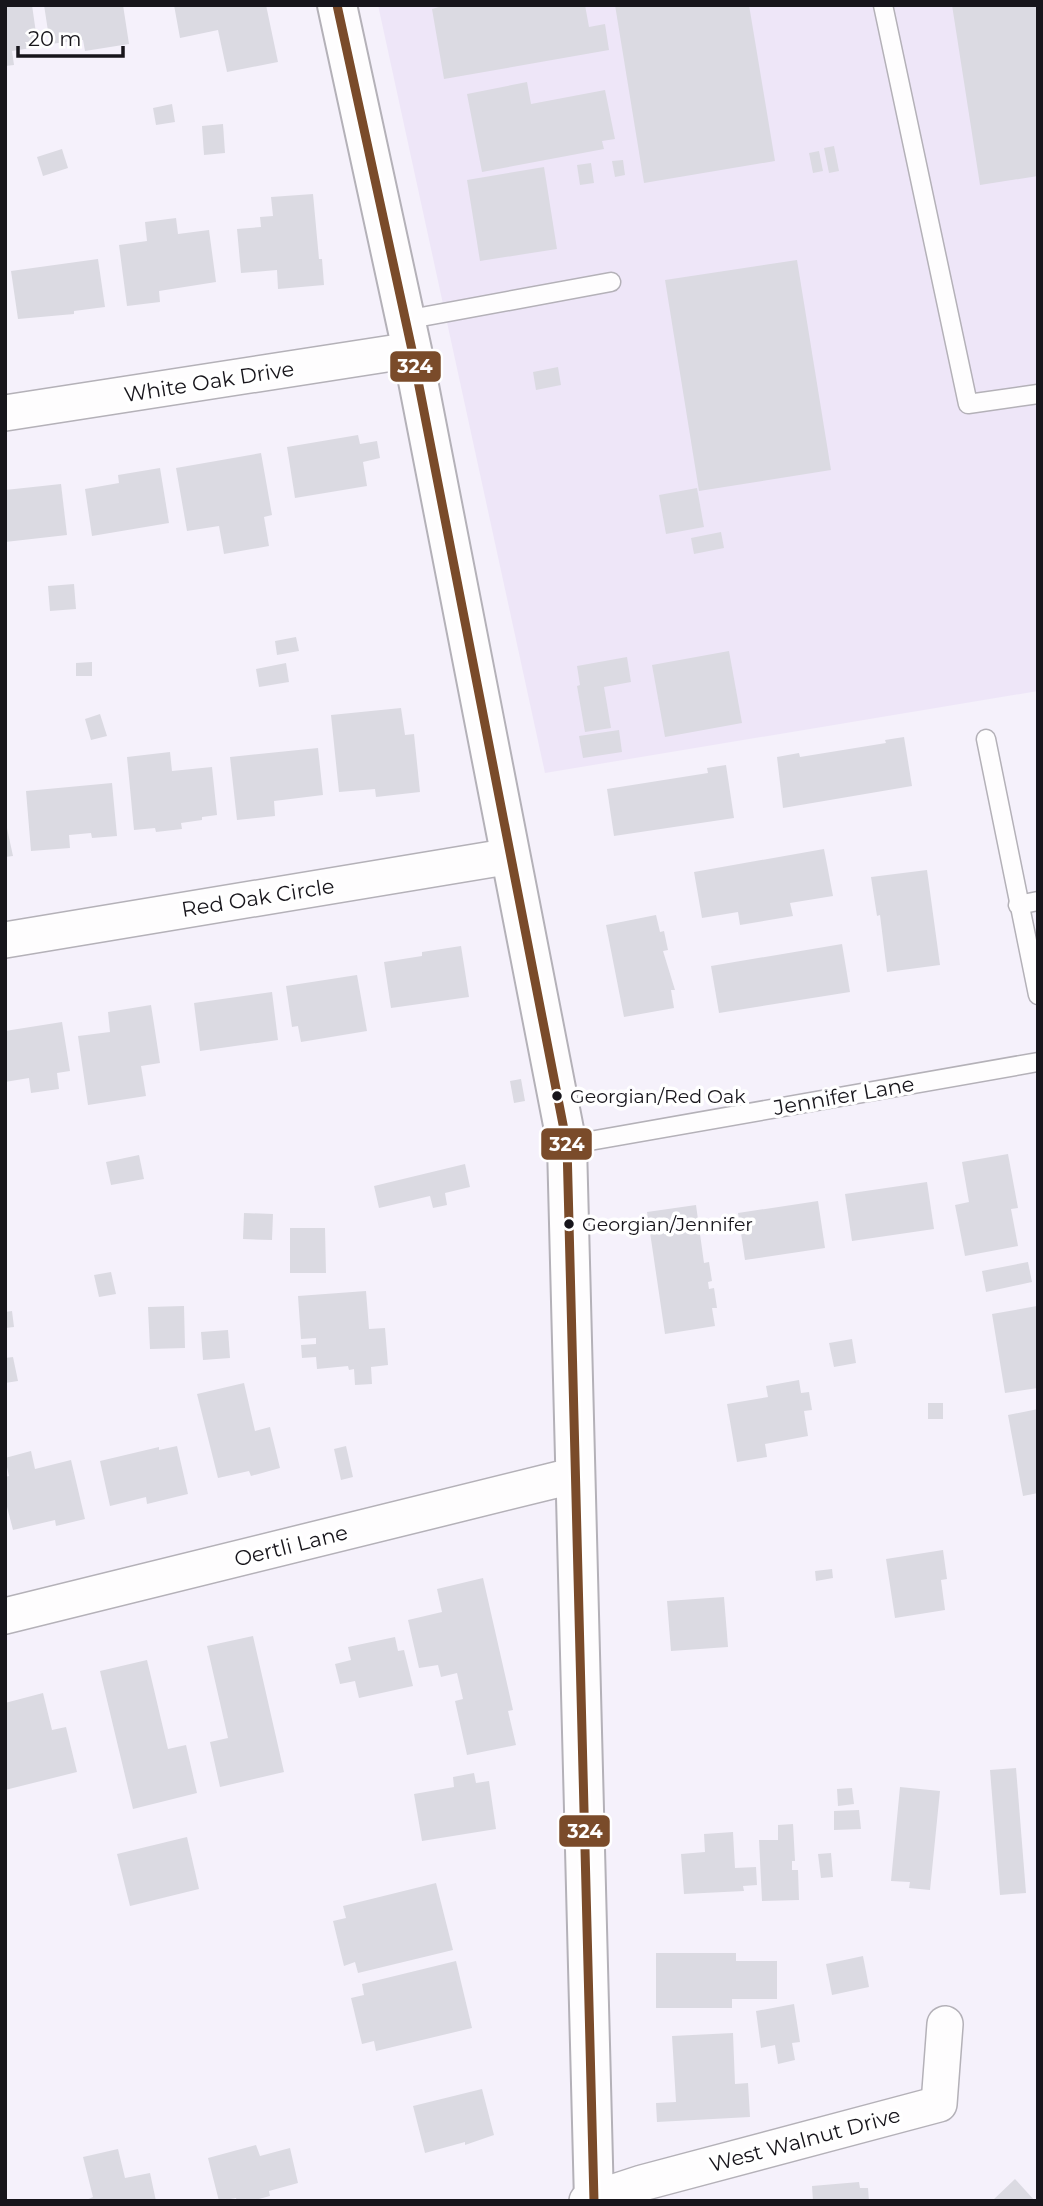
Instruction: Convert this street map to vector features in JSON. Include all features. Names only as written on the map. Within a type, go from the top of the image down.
[{"type":"street","points":[[337,5],[408,335],[567,1145],[592,2200]]},
{"type":"street","name":"White Oak Drive","points":[[5,414],[408,335]]},
{"type":"street","name":"Red Oak Circle","points":[[5,940],[511,856]]},
{"type":"street","name":"Oertli Lane","points":[[5,1616],[576,1475]]},
{"type":"street","name":"West Walnut Drive","points":[[592,2200],[642,2183],[939,2104],[945,2024]]},
{"type":"lane","points":[[883,5],[968,404],[1038,394]]},
{"type":"lane","points":[[408,335],[611,282]]},
{"type":"lane","points":[[986,739],[1038,995]]},
{"type":"lane","points":[[1018,905],[1038,901]]},
{"type":"lane","name":"Jennifer Lane","points":[[567,1145],[1038,1062]]},
{"type":"shaded area","points":[[378,5],[1038,5],[1038,691],[545,773]]},
{"type":"building","points":[[5,5],[32,5],[38,47],[12,51],[14,65],[5,66]]},
{"type":"building","points":[[44,5],[123,5],[129,44],[85,51],[83,40],[50,44]]},
{"type":"building","points":[[174,5],[266,5],[278,62],[227,72],[218,30],[180,38]]},
{"type":"building","points":[[446,5],[585,5],[589,27],[605,24],[609,50],[444,79],[432,9]]},
{"type":"building","points":[[615,5],[749,5],[775,161],[644,183]]},
{"type":"building","points":[[952,5],[1038,5],[1038,176],[980,185]]},
{"type":"building","points":[[527,82],[531,104],[605,90],[615,139],[602,141],[604,149],[482,172],[467,94]]},
{"type":"building","points":[[172,104],[175,122],[156,125],[153,108]]},
{"type":"building","points":[[223,124],[225,153],[204,155],[202,126]]},
{"type":"building","points":[[834,146],[839,171],[829,173],[824,148]]},
{"type":"building","points":[[62,149],[68,168],[43,176],[37,157]]},
{"type":"building","points":[[819,151],[823,171],[813,173],[809,153]]},
{"type":"building","points":[[623,160],[625,175],[615,177],[612,161]]},
{"type":"building","points":[[591,163],[594,183],[580,185],[577,165]]},
{"type":"building","points":[[544,167],[557,249],[480,261],[467,180]]},
{"type":"building","points":[[313,194],[324,285],[278,289],[277,270],[241,273],[237,229],[261,227],[260,217],[273,216],[271,197]]},
{"type":"building","points":[[176,218],[178,234],[209,230],[216,282],[159,291],[160,302],[127,306],[119,245],[147,241],[145,222]]},
{"type":"building","points":[[98,259],[105,307],[74,311],[74,314],[18,319],[11,271]]},
{"type":"building","points":[[797,260],[831,470],[699,491],[665,280]]},
{"type":"building","points":[[558,367],[561,385],[536,390],[533,372]]},
{"type":"building","points":[[358,435],[360,444],[377,441],[380,458],[363,462],[367,486],[295,498],[287,447]]},
{"type":"building","points":[[261,453],[272,515],[264,517],[269,546],[224,554],[219,526],[187,531],[176,468]]},
{"type":"building","points":[[160,468],[169,523],[92,536],[85,489],[119,483],[118,475]]},
{"type":"building","points":[[61,484],[67,535],[5,542],[5,490]]},
{"type":"building","points":[[697,488],[704,527],[666,534],[659,495]]},
{"type":"building","points":[[721,532],[724,548],[694,554],[691,538]]},
{"type":"building","points":[[74,584],[76,609],[50,611],[48,586]]},
{"type":"building","points":[[296,637],[299,651],[277,655],[275,641]]},
{"type":"building","points":[[729,651],[742,723],[665,737],[652,665]]},
{"type":"building","points":[[627,657],[631,682],[604,687],[611,728],[585,732],[577,686],[580,685],[577,666]]},
{"type":"building","points":[[92,662],[92,676],[76,676],[76,663]]},
{"type":"building","points":[[286,663],[289,682],[259,687],[256,669]]},
{"type":"building","points":[[401,708],[405,735],[414,734],[420,792],[376,797],[375,789],[339,792],[331,715]]},
{"type":"building","points":[[100,714],[107,736],[91,740],[85,719]]},
{"type":"building","points":[[619,730],[622,752],[583,758],[579,736]]},
{"type":"building","points":[[904,737],[912,786],[783,808],[777,757],[799,753],[800,757],[886,743],[885,740]]},
{"type":"building","points":[[318,748],[323,795],[274,801],[275,816],[237,820],[230,757]]},
{"type":"building","points":[[170,752],[172,771],[212,767],[217,815],[181,823],[182,829],[156,832],[155,828],[134,830],[127,757]]},
{"type":"building","points":[[726,765],[734,818],[614,836],[607,789],[708,773],[707,768]]},
{"type":"building","points":[[112,783],[117,836],[92,838],[91,833],[69,835],[70,848],[31,851],[26,791]]},
{"type":"building","points":[[5,819],[13,856],[5,857]]},
{"type":"building","points":[[824,849],[833,896],[790,903],[793,916],[740,925],[738,912],[702,918],[694,872]]},
{"type":"building","points":[[927,870],[940,965],[887,972],[880,915],[877,916],[871,877]]},
{"type":"building","points":[[656,915],[660,932],[664,931],[668,950],[663,951],[675,990],[671,990],[674,1008],[624,1017],[606,925]]},
{"type":"building","points":[[842,944],[850,992],[719,1013],[711,966]]},
{"type":"building","points":[[461,946],[469,997],[391,1008],[384,962]]},
{"type":"building","points":[[357,975],[367,1031],[301,1042],[298,1026],[292,1027],[286,986]]},
{"type":"building","points":[[272,992],[278,1040],[200,1051],[194,1003]]},
{"type":"building","points":[[151,1005],[160,1063],[141,1066],[146,1096],[88,1105],[78,1036],[110,1032],[108,1012]]},
{"type":"building","points":[[62,1022],[70,1071],[57,1073],[59,1089],[31,1093],[29,1078],[5,1082],[5,1031]]},
{"type":"building","points":[[521,1079],[525,1101],[514,1103],[510,1081]]},
{"type":"building","points":[[1008,1154],[1018,1208],[1011,1209],[1018,1246],[965,1256],[955,1205],[969,1202],[962,1162]]},
{"type":"building","points":[[139,1155],[144,1179],[111,1185],[106,1162]]},
{"type":"building","points":[[465,1164],[470,1187],[445,1193],[447,1205],[433,1208],[430,1196],[379,1208],[374,1186]]},
{"type":"building","points":[[927,1182],[934,1229],[852,1241],[845,1194]]},
{"type":"building","points":[[818,1201],[825,1248],[745,1260],[738,1213]]},
{"type":"building","points":[[696,1205],[704,1263],[709,1262],[712,1281],[708,1282],[709,1289],[714,1288],[717,1308],[712,1308],[715,1326],[665,1334],[647,1212]]},
{"type":"building","points":[[244,1213],[273,1214],[272,1240],[243,1239]]},
{"type":"building","points":[[290,1228],[325,1228],[326,1273],[290,1273]]},
{"type":"building","points":[[1028,1262],[1032,1282],[986,1292],[982,1271]]},
{"type":"building","points":[[111,1272],[116,1294],[99,1297],[94,1275]]},
{"type":"building","points":[[366,1291],[369,1329],[385,1328],[388,1365],[371,1367],[372,1384],[355,1385],[354,1369],[349,1370],[348,1366],[317,1369],[316,1357],[302,1358],[301,1345],[316,1344],[316,1338],[301,1339],[298,1296]]},
{"type":"building","points":[[184,1306],[185,1348],[150,1349],[148,1307]]},
{"type":"building","points":[[1037,1306],[1038,1388],[1005,1393],[992,1314]]},
{"type":"building","points":[[12,1311],[14,1327],[5,1328],[5,1312]]},
{"type":"building","points":[[228,1330],[230,1358],[203,1360],[201,1332]]},
{"type":"building","points":[[852,1339],[856,1363],[834,1367],[829,1343]]},
{"type":"building","points":[[13,1357],[18,1381],[5,1383],[5,1358]]},
{"type":"building","points":[[799,1380],[801,1393],[809,1392],[812,1410],[804,1411],[808,1436],[765,1444],[767,1457],[737,1462],[727,1404],[768,1397],[766,1386]]},
{"type":"building","points":[[244,1383],[255,1431],[270,1427],[280,1468],[251,1476],[249,1471],[218,1478],[197,1394]]},
{"type":"building","points":[[928,1403],[943,1403],[943,1419],[928,1419]]},
{"type":"building","points":[[1038,1409],[1038,1493],[1023,1496],[1008,1415]]},
{"type":"building","points":[[177,1446],[188,1494],[147,1504],[146,1497],[110,1506],[100,1461],[159,1447],[159,1450]]},
{"type":"building","points":[[346,1446],[353,1477],[341,1480],[334,1449]]},
{"type":"building","points":[[31,1451],[35,1469],[71,1460],[85,1519],[56,1526],[55,1520],[13,1530],[5,1499],[5,1477],[9,1476],[5,1458]]},
{"type":"building","points":[[943,1550],[947,1579],[941,1580],[945,1610],[895,1618],[886,1559]]},
{"type":"building","points":[[832,1569],[833,1578],[816,1581],[815,1571]]},
{"type":"building","points":[[483,1578],[513,1710],[508,1711],[516,1745],[467,1755],[455,1701],[463,1699],[457,1673],[441,1677],[438,1665],[419,1668],[408,1620],[442,1612],[437,1589]]},
{"type":"building","points":[[724,1597],[728,1647],[671,1651],[667,1601]]},
{"type":"building","points":[[253,1636],[284,1772],[220,1787],[210,1742],[228,1738],[207,1646]]},
{"type":"building","points":[[395,1637],[398,1651],[404,1650],[413,1686],[359,1698],[355,1681],[340,1684],[335,1664],[351,1660],[348,1647]]},
{"type":"building","points":[[147,1660],[168,1749],[186,1745],[197,1793],[133,1809],[100,1671]]},
{"type":"building","points":[[43,1693],[52,1730],[66,1727],[77,1772],[5,1790],[5,1703]]},
{"type":"building","points":[[1016,1768],[1026,1893],[1000,1895],[990,1770]]},
{"type":"building","points":[[474,1773],[476,1783],[489,1781],[496,1829],[422,1841],[414,1794],[454,1787],[453,1777]]},
{"type":"building","points":[[900,1787],[940,1791],[930,1890],[909,1888],[910,1882],[891,1881]]},
{"type":"building","points":[[852,1788],[854,1804],[838,1806],[837,1789]]},
{"type":"building","points":[[859,1810],[861,1829],[834,1830],[834,1811]]},
{"type":"building","points":[[793,1824],[795,1861],[792,1861],[792,1870],[798,1870],[799,1900],[762,1901],[759,1840],[778,1840],[778,1825]]},
{"type":"building","points":[[733,1832],[735,1868],[756,1867],[757,1885],[743,1886],[744,1891],[684,1894],[681,1854],[705,1852],[704,1834]]},
{"type":"building","points":[[187,1837],[199,1889],[130,1906],[117,1854]]},
{"type":"building","points":[[831,1853],[833,1877],[821,1878],[818,1854]]},
{"type":"building","points":[[436,1883],[453,1950],[358,1973],[355,1962],[344,1966],[333,1921],[346,1918],[343,1906]]},
{"type":"building","points":[[656,1953],[736,1953],[736,1961],[777,1961],[777,1999],[732,1999],[732,2008],[656,2008]]},
{"type":"building","points":[[863,1956],[869,1987],[832,1995],[826,1964]]},
{"type":"building","points":[[456,1961],[472,2028],[376,2051],[374,2041],[362,2044],[351,1998],[364,1995],[362,1984]]},
{"type":"building","points":[[794,2004],[800,2042],[792,2043],[795,2060],[778,2064],[775,2045],[761,2048],[756,2011]]},
{"type":"building","points":[[733,2033],[735,2084],[748,2083],[750,2117],[657,2122],[656,2103],[676,2102],[672,2036]]},
{"type":"building","points":[[482,2089],[494,2135],[465,2145],[465,2142],[425,2153],[413,2106]]},
{"type":"building","points":[[256,2145],[260,2156],[290,2148],[298,2183],[269,2191],[270,2196],[251,2201],[237,2201],[236,2198],[219,2201],[208,2158]]},
{"type":"building","points":[[118,2149],[125,2178],[150,2173],[156,2201],[84,2201],[93,2197],[83,2157]]},
{"type":"building","points":[[1015,2179],[1035,2201],[992,2201]]},
{"type":"building","points":[[859,2182],[860,2188],[868,2188],[869,2201],[813,2201],[812,2186]]},
{"type":"transit line","name":"324","points":[[337,5],[412,350],[567,1145],[594,2201]]},
{"type":"place","name":"Georgian/Red Oak","points":[[557,1096]]},
{"type":"place","name":"Georgian/Jennifer","points":[[569,1224]]}]
